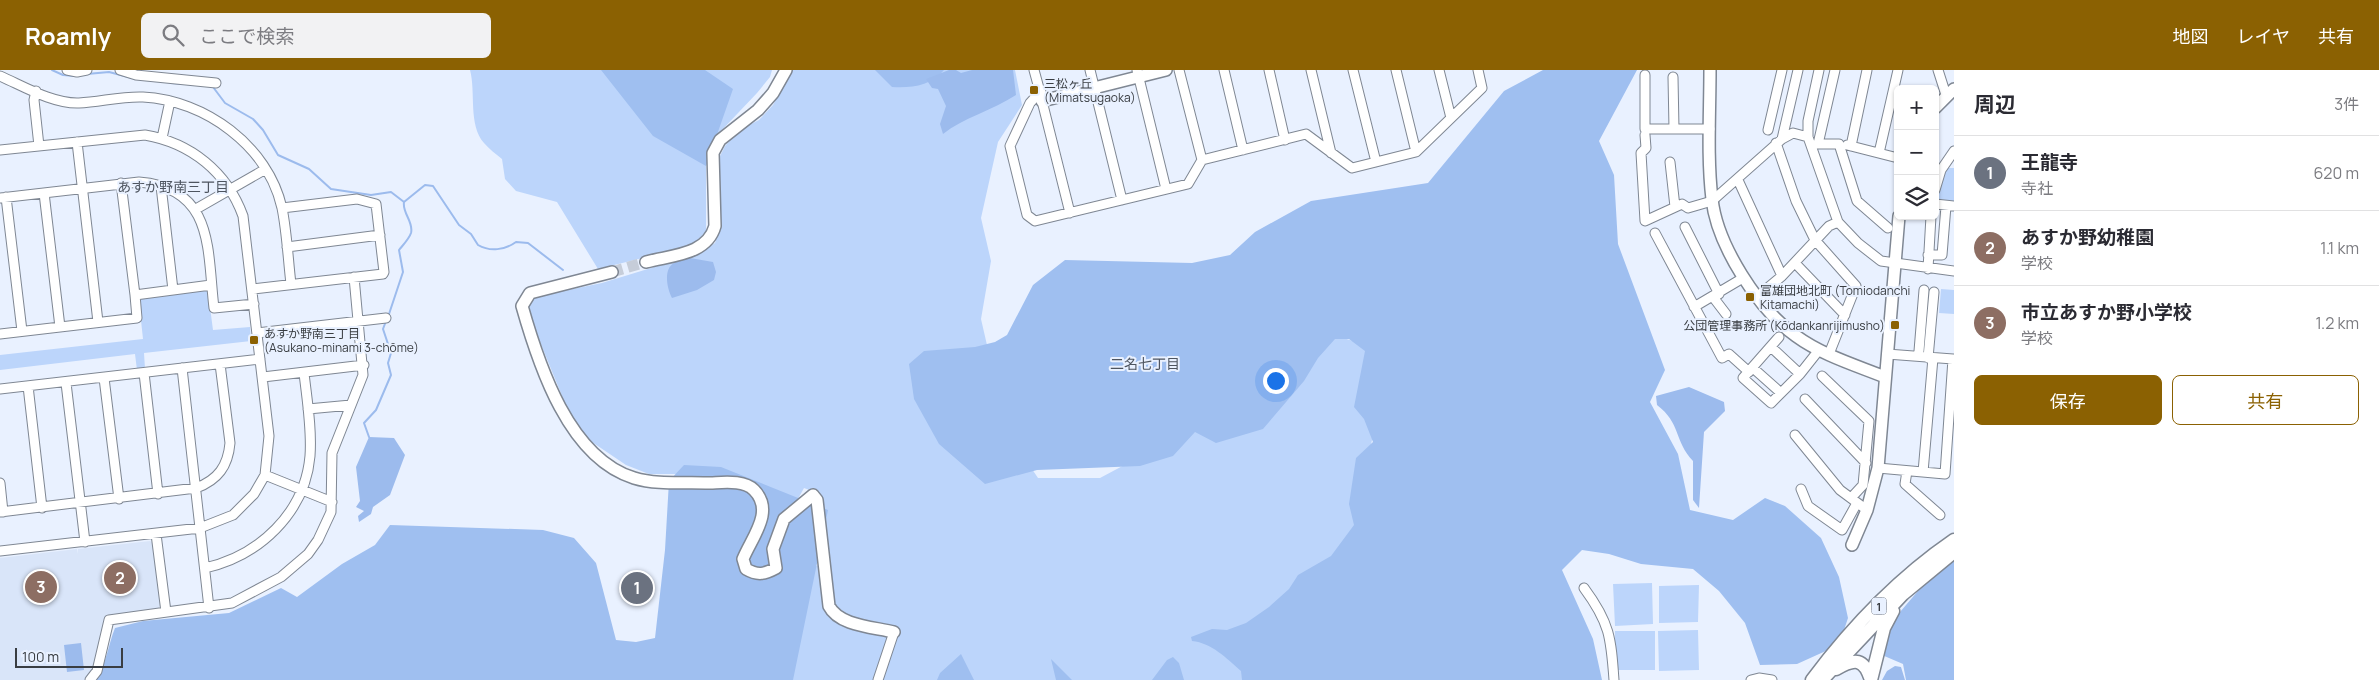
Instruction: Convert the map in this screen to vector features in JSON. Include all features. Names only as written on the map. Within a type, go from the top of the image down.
[{"type":"main road","name":"1","points":[[1812,680],[1870,614],[1923,564],[1954,540]]},
{"type":"main road","name":"1","points":[[1824,677],[1903,594],[1954,552]]},
{"type":"main road","points":[[1871,680],[1884,628],[1903,594]]},
{"type":"main road","points":[[1824,677],[1848,662],[1857,661],[1865,665],[1871,680]]},
{"type":"street","points":[[68,70],[77,72],[88,70]]},
{"type":"street","points":[[120,70],[136,76],[216,83]]},
{"type":"street","points":[[646,262],[698,249],[712,236],[715,226],[713,154],[720,140],[758,110],[773,92],[786,70]]},
{"type":"street","points":[[1034,70],[1070,213]]},
{"type":"street","points":[[1090,70],[1122,200]]},
{"type":"street","points":[[1166,70],[1137,73],[1094,88],[1041,96],[1030,103],[1010,146],[1027,215],[1035,221],[1188,184],[1202,160],[1180,70]]},
{"type":"street","points":[[1224,70],[1243,150]]},
{"type":"street","points":[[1268,70],[1285,140]]},
{"type":"street","points":[[1311,70],[1331,153]]},
{"type":"street","points":[[1353,70],[1376,162]]},
{"type":"street","points":[[1396,70],[1416,152]]},
{"type":"street","points":[[1439,70],[1451,118]]},
{"type":"street","points":[[1202,160],[1306,134],[1352,168],[1416,152],[1482,88],[1478,70]]},
{"type":"street","points":[[1710,70],[1709,168],[1712,201],[1722,239],[1743,278],[1778,320],[1794,335],[1824,352],[1885,377]]},
{"type":"street","points":[[1768,130],[1782,70]]},
{"type":"street","points":[[1779,337],[1743,378],[1772,403],[1824,352],[1845,315],[1856,286],[1815,240],[1796,201],[1779,141],[1798,70]]},
{"type":"street","points":[[1819,70],[1808,120],[1808,137],[1814,146],[1838,222],[1858,243],[1881,261],[1894,265],[1954,271]]},
{"type":"street","points":[[1814,146],[1835,70]]},
{"type":"street","points":[[1851,146],[1866,70]]},
{"type":"street","points":[[1880,153],[1898,70]]},
{"type":"street","points":[[1938,70],[1952,91],[1939,104]]},
{"type":"street","points":[[1137,73],[1166,189]]},
{"type":"street","points":[[1645,75],[1645,129],[1710,129]]},
{"type":"street","points":[[0,76],[67,102],[144,97],[170,101],[197,109],[228,127],[244,142],[264,170],[282,208],[291,284]]},
{"type":"street","points":[[1673,77],[1674,129]]},
{"type":"street","points":[[1779,80],[1794,83]]},
{"type":"street","points":[[36,91],[34,100],[39,146]]},
{"type":"street","points":[[162,138],[170,101]]},
{"type":"street","points":[[1771,117],[1786,120]]},
{"type":"street","points":[[1645,135],[1646,148],[1641,153],[1645,221],[1682,204],[1688,208],[1712,201],[1738,180],[1779,141],[1793,133],[1808,137]]},
{"type":"street","points":[[0,150],[135,135],[162,138],[194,152],[210,166],[238,202],[243,216],[269,436],[265,475],[254,494],[239,510],[217,523],[200,528],[156,534],[0,551]]},
{"type":"street","points":[[78,142],[98,322]]},
{"type":"street","points":[[1814,146],[1839,144],[1894,157]]},
{"type":"street","points":[[1839,144],[1857,201],[1888,228]]},
{"type":"street","points":[[1939,177],[1941,170],[1954,151]]},
{"type":"street","points":[[1670,162],[1675,207]]},
{"type":"street","points":[[196,210],[264,170]]},
{"type":"street","points":[[1738,180],[1782,276]]},
{"type":"street","points":[[22,331],[3,197],[121,183],[140,182],[175,191],[196,210],[206,236],[211,285],[216,309],[254,304]]},
{"type":"street","points":[[0,334],[137,318],[121,183]]},
{"type":"street","points":[[161,186],[173,290]]},
{"type":"street","points":[[44,193],[60,326]]},
{"type":"street","points":[[253,289],[354,278],[383,274],[384,272],[376,204],[373,202],[357,199],[282,208]]},
{"type":"street","points":[[1928,255],[1942,255],[1950,206]]},
{"type":"street","points":[[1801,489],[1808,506],[1842,530],[1878,468],[1898,220]]},
{"type":"street","points":[[1928,268],[1931,220]]},
{"type":"street","points":[[1758,296],[1782,276],[1829,226],[1838,222]]},
{"type":"street","points":[[1686,228],[1726,314]]},
{"type":"street","points":[[1655,233],[1722,358],[1729,354],[1781,393]]},
{"type":"street","points":[[287,247],[380,235]]},
{"type":"street","points":[[1795,263],[1845,315]]},
{"type":"street","points":[[612,272],[530,293],[522,306],[537,354],[572,429],[605,462],[636,478],[674,482],[736,483],[750,486],[763,503],[763,517],[743,559],[746,569],[756,574],[766,574],[776,568],[773,549],[784,519],[813,495],[817,500],[829,606],[833,613],[851,622],[894,632],[878,680]]},
{"type":"street","points":[[90,680],[97,671],[109,620],[209,608],[251,595],[281,578],[308,554],[322,533],[332,502],[330,483],[332,453],[361,383],[364,365],[354,278]]},
{"type":"street","points":[[1694,306],[1743,278]]},
{"type":"street","points":[[135,295],[211,285]]},
{"type":"street","points":[[1919,351],[1921,325],[1929,295],[1931,326],[1930,358],[1923,472]]},
{"type":"street","points":[[257,333],[386,318]]},
{"type":"street","points":[[1921,325],[1931,326]]},
{"type":"street","points":[[1770,347],[1800,374]]},
{"type":"street","points":[[1878,468],[1945,474],[1954,359],[1887,354]]},
{"type":"street","points":[[0,389],[260,359]]},
{"type":"street","points":[[0,483],[2,512],[120,499],[196,488],[218,475],[229,454],[230,443],[220,364]]},
{"type":"street","points":[[263,377],[364,365]]},
{"type":"street","points":[[182,368],[209,608]]},
{"type":"street","points":[[144,373],[158,494]]},
{"type":"street","points":[[205,568],[219,565],[246,553],[274,532],[285,519],[301,490],[310,456],[304,373]]},
{"type":"street","points":[[1822,376],[1869,421],[1863,485],[1852,545]]},
{"type":"street","points":[[104,378],[120,499]]},
{"type":"street","points":[[66,382],[85,542]]},
{"type":"street","points":[[28,386],[42,508]]},
{"type":"street","points":[[1805,399],[1866,462]]},
{"type":"street","points":[[308,409],[351,405]]},
{"type":"street","points":[[1795,435],[1840,490],[1858,504]]},
{"type":"street","points":[[1907,471],[1905,484],[1940,515]]},
{"type":"street","points":[[265,475],[332,502]]},
{"type":"street","points":[[156,534],[166,612]]},
{"type":"street","points":[[1584,588],[1598,607],[1608,628],[1614,680]]},
{"type":"street","points":[[1750,680],[1771,680]]},
{"type":"shaded area","points":[[470,70],[772,70],[770,77],[757,93],[720,132],[706,166],[706,231],[695,245],[598,269],[557,202],[516,191],[505,179],[502,159],[484,143],[476,127]]},
{"type":"shaded area","points":[[601,70],[705,70],[733,89],[706,166],[653,136]]},
{"type":"shaded area","points":[[792,70],[1015,70],[1022,105],[998,142],[981,218],[991,261],[981,319],[1007,432],[1038,478],[1100,478],[1177,437],[1320,331],[1370,346],[1374,430],[1350,548],[1261,680],[785,680],[802,572],[826,562],[820,494],[804,488],[788,517],[737,474],[649,474],[626,465],[586,438],[571,418],[527,310],[534,297],[602,283],[700,253],[715,243],[720,228],[718,160],[725,146],[739,130],[759,120],[773,105]]},
{"type":"shaded area","points":[[875,70],[944,70],[933,80],[921,85],[892,87]]},
{"type":"shaded area","points":[[949,70],[956,70],[961,73],[972,70],[1013,70],[1016,95],[960,123],[943,134],[940,124],[946,106],[938,89],[932,88],[926,79]]},
{"type":"shaded area","points":[[1543,70],[1637,70],[1599,141],[1614,175],[1618,244],[1665,370],[1650,402],[1678,454],[1690,510],[1733,520],[1765,498],[1785,506],[1821,538],[1839,577],[1848,618],[1839,645],[1797,664],[1760,665],[1745,623],[1719,591],[1693,569],[1641,564],[1609,554],[1582,550],[1562,570],[1593,639],[1602,680],[1242,680],[1241,671],[1224,656],[1206,645],[1192,641],[1191,637],[1212,629],[1227,630],[1246,623],[1269,607],[1289,589],[1298,575],[1331,556],[1354,525],[1349,504],[1356,458],[1373,442],[1364,419],[1354,407],[1365,351],[1349,339],[1335,339],[1318,358],[1304,381],[1263,429],[1216,443],[1195,432],[1173,456],[1140,466],[1037,470],[985,484],[939,444],[914,399],[909,364],[924,351],[975,347],[995,342],[1007,335],[1033,285],[1065,260],[1192,263],[1230,255],[1255,232],[1311,201],[1428,183],[1504,91]]},
{"type":"shaded area","points":[[1947,168],[1954,168],[1954,203],[1939,201],[1941,178]]},
{"type":"shaded area","points":[[690,258],[713,262],[716,272],[714,280],[697,290],[672,298],[668,285],[668,270],[676,262]]},
{"type":"shaded area","points":[[1941,289],[1954,290],[1954,314],[1939,313]]},
{"type":"shaded area","points":[[205,290],[208,292],[213,330],[250,327],[251,341],[144,353],[145,369],[137,370],[135,354],[0,370],[0,355],[143,339],[139,302],[142,297]]},
{"type":"shaded area","points":[[1689,387],[1724,402],[1725,411],[1704,432],[1699,508],[1693,500],[1693,461],[1687,454],[1674,425],[1665,412],[1657,405],[1656,396]]},
{"type":"shaded area","points":[[369,437],[394,438],[405,455],[390,495],[373,507],[371,514],[359,522],[358,516],[364,511],[356,507],[360,501],[356,467]]},
{"type":"shaded area","points":[[684,465],[721,467],[828,510],[793,680],[95,680],[104,662],[115,628],[143,621],[229,613],[281,588],[297,597],[342,564],[375,545],[390,525],[543,530],[574,538],[596,563],[616,640],[636,642],[655,638],[665,550],[669,481]]},
{"type":"shaded area","points":[[150,541],[154,544],[160,606],[157,610],[104,617],[97,665],[86,680],[0,680],[0,558],[77,549],[78,554],[78,549]]},
{"type":"shaded area","points":[[1954,561],[1954,680],[1906,680],[1903,664],[1882,655],[1894,619],[1924,584]]},
{"type":"shaded area","points":[[1652,583],[1653,624],[1615,626],[1613,584]]},
{"type":"shaded area","points":[[1699,585],[1698,622],[1659,623],[1659,586]]},
{"type":"shaded area","points":[[1698,630],[1699,670],[1659,671],[1658,631]]},
{"type":"shaded area","points":[[1615,631],[1655,631],[1655,670],[1615,670]]},
{"type":"shaded area","points":[[81,643],[84,670],[67,672],[64,645]]},
{"type":"shaded area","points":[[961,654],[974,680],[937,680],[940,673]]},
{"type":"shaded area","points":[[1173,657],[1179,663],[1184,680],[1152,680],[1167,660]]},
{"type":"shaded area","points":[[1051,659],[1072,680],[1056,680]]},
{"type":"shaded area","points":[[1895,666],[1901,667],[1905,680],[1882,680],[1887,671]]},
{"type":"waterway","points":[[52,70],[63,75],[75,76]]},
{"type":"waterway","points":[[87,74],[109,72],[132,78]]},
{"type":"waterway","points":[[171,83],[186,84]]},
{"type":"waterway","points":[[213,87],[225,103],[253,119],[263,130],[278,155],[309,169],[331,189],[371,195],[391,192],[404,202],[411,225],[411,233],[399,250],[403,272],[388,317]]},
{"type":"waterway","points":[[404,202],[425,185],[433,186],[459,225],[471,234],[478,245],[487,249],[497,249],[507,247],[516,242],[528,243],[563,270]]},
{"type":"waterway","points":[[369,437],[364,423],[376,410],[391,375],[388,363],[391,353],[383,329],[386,321]]},
{"type":"tunnel","points":[[612,272],[646,262]]},
{"type":"place","name":"三松ヶ丘 (Mimatsugaoka)","points":[[1034,90]]},
{"type":"place","name":"富雄団地北町 (Tomiodanchi Kitamachi)","points":[[1750,297]]},
{"type":"place","name":"公団管理事務所 (Kōdankanrijimusho)","points":[[1895,325]]},
{"type":"place","name":"あすか野南三丁目 (Asukano-minami 3-chōme)","points":[[254,340]]},
{"type":"place","name":"あすか野幼稚園","points":[[120,578]]},
{"type":"place","name":"市立あすか野小学校","points":[[41,587]]},
{"type":"place","name":"王龍寺","points":[[637,588]]},
{"type":"district","name":"あすか野南三丁目","points":[[173,186]]},
{"type":"district","name":"二名七丁目","points":[[1145,363]]}]
